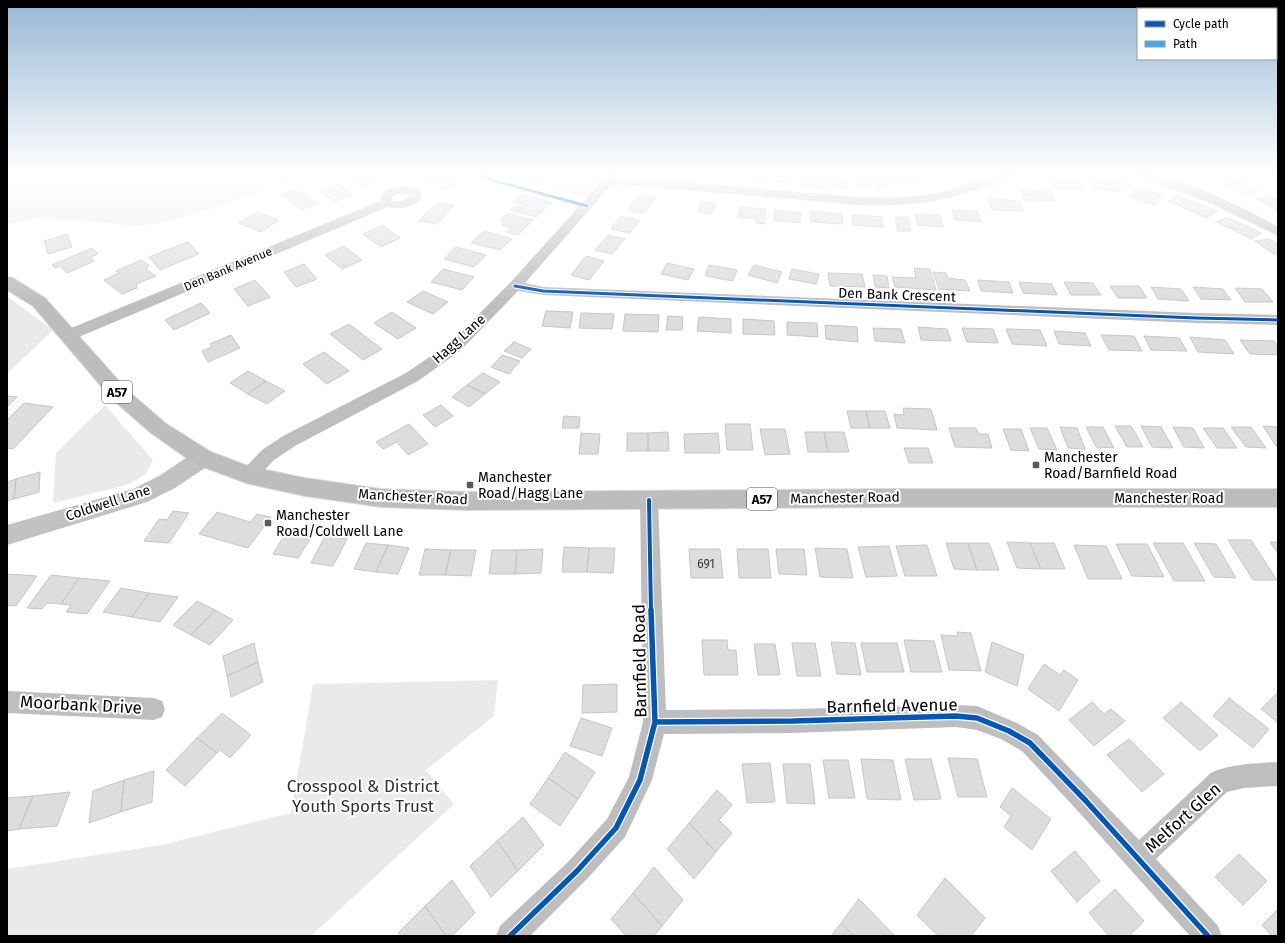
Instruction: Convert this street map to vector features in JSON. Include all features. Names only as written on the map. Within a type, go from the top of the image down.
[{"type":"main road","name":"Manchester Road","points":[[7,282],[39,302],[119,394],[158,428],[204,458],[249,475],[304,487],[381,498],[466,501],[893,498],[1278,498]]},
{"type":"street","name":"Den Bank Avenue","points":[[69,335],[353,217]]},
{"type":"street","name":"Hagg Lane","points":[[249,475],[268,455],[289,441],[412,377],[455,346],[515,286],[576,217]]},
{"type":"street","points":[[1250,217],[1278,232]]},
{"type":"street","name":"Den Bank Crescent","points":[[515,286],[550,291],[1164,317],[1278,320]]},
{"type":"street","name":"Coldwell Lane","points":[[7,535],[139,496],[167,482],[204,458]]},
{"type":"street","name":"Barnfield Road","points":[[510,936],[577,871],[616,828],[640,780],[655,722],[652,652],[650,500]]},
{"type":"street","name":"Moorbank Drive","points":[[7,702],[154,709]]},
{"type":"street","name":"Barnfield Avenue","points":[[655,722],[793,721],[956,716],[977,718],[1009,731],[1030,743],[1086,801],[1208,936]]},
{"type":"street","name":"Melfort Glen","points":[[1138,859],[1221,781],[1244,776],[1278,774]]},
{"type":"green space","points":[[7,217],[182,217],[156,224],[130,225],[39,218],[7,224]]},
{"type":"green space","points":[[7,296],[53,330],[7,374]]},
{"type":"green space","points":[[105,405],[153,460],[145,475],[127,485],[53,503],[56,453]]},
{"type":"green space","name":"Crosspool & District Youth Sports Trust","points":[[498,680],[494,716],[426,770],[454,804],[311,936],[7,936],[7,869],[161,845],[291,813],[313,684]]},
{"type":"building","points":[[249,217],[271,217],[279,220],[261,232],[239,223]]},
{"type":"building","points":[[423,217],[443,217],[437,224],[419,221]]},
{"type":"building","points":[[503,217],[522,217],[533,220],[518,235],[506,232],[511,228],[501,225],[505,221],[500,220]]},
{"type":"building","points":[[620,217],[640,220],[630,233],[611,229]]},
{"type":"building","points":[[738,217],[765,217],[764,224],[756,223],[756,219]]},
{"type":"building","points":[[774,217],[801,217],[800,223],[774,220]]},
{"type":"building","points":[[811,217],[842,217],[843,224],[811,222]]},
{"type":"building","points":[[852,217],[882,217],[883,227],[853,225]]},
{"type":"building","points":[[895,217],[908,217],[911,231],[898,231]]},
{"type":"building","points":[[916,217],[941,217],[943,227],[918,225]]},
{"type":"building","points":[[954,217],[979,217],[981,222],[955,220]]},
{"type":"building","points":[[1227,217],[1261,233],[1251,239],[1217,222]]},
{"type":"building","points":[[382,225],[400,238],[381,247],[363,234]]},
{"type":"building","points":[[484,231],[512,239],[500,250],[471,243]]},
{"type":"building","points":[[67,234],[72,247],[48,254],[44,241]]},
{"type":"building","points":[[608,235],[625,239],[612,254],[595,250]]},
{"type":"building","points":[[1270,239],[1278,244],[1278,253],[1273,254],[1255,241]]},
{"type":"building","points":[[188,242],[199,254],[160,270],[149,257]]},
{"type":"building","points":[[344,246],[362,260],[342,269],[325,255]]},
{"type":"building","points":[[456,247],[486,255],[474,267],[444,259]]},
{"type":"building","points":[[92,248],[98,254],[90,258],[94,261],[67,273],[60,266],[55,268],[52,265]]},
{"type":"building","points":[[586,256],[604,261],[589,280],[571,275]]},
{"type":"building","points":[[141,260],[149,265],[146,269],[156,276],[136,284],[137,288],[122,294],[104,280],[119,273],[116,271]]},
{"type":"building","points":[[667,263],[694,269],[688,280],[661,274]]},
{"type":"building","points":[[304,264],[317,279],[296,287],[284,272]]},
{"type":"building","points":[[709,265],[737,270],[733,281],[705,276]]},
{"type":"building","points":[[754,265],[782,272],[777,283],[748,275]]},
{"type":"building","points":[[914,268],[930,269],[936,290],[895,287],[892,277],[916,278]]},
{"type":"building","points":[[443,269],[474,277],[462,290],[431,282]]},
{"type":"building","points":[[792,269],[819,274],[816,284],[789,279]]},
{"type":"building","points":[[933,272],[946,273],[948,278],[965,280],[970,291],[939,289]]},
{"type":"building","points":[[828,273],[862,274],[865,287],[830,286]]},
{"type":"building","points":[[873,275],[887,276],[889,288],[875,287]]},
{"type":"building","points":[[255,280],[270,297],[248,306],[234,289]]},
{"type":"building","points":[[978,280],[1009,282],[1013,293],[981,291]]},
{"type":"building","points":[[1019,282],[1052,284],[1057,295],[1023,293]]},
{"type":"building","points":[[1064,282],[1093,283],[1101,295],[1071,295]]},
{"type":"building","points":[[1110,286],[1139,286],[1147,298],[1118,298]]},
{"type":"building","points":[[1151,287],[1181,289],[1189,301],[1158,299]]},
{"type":"building","points":[[1193,287],[1223,289],[1231,300],[1201,299]]},
{"type":"building","points":[[1235,288],[1262,289],[1273,302],[1245,302]]},
{"type":"building","points":[[423,291],[448,302],[433,314],[407,302]]},
{"type":"building","points":[[201,303],[210,313],[174,330],[165,320]]},
{"type":"building","points":[[546,311],[573,312],[570,328],[542,326]]},
{"type":"building","points":[[392,312],[416,328],[398,339],[374,323]]},
{"type":"building","points":[[581,313],[614,314],[612,329],[579,328]]},
{"type":"building","points":[[625,314],[659,315],[658,332],[623,331]]},
{"type":"building","points":[[668,316],[683,317],[682,330],[666,330]]},
{"type":"building","points":[[699,317],[731,319],[731,333],[697,331]]},
{"type":"building","points":[[743,319],[774,321],[775,335],[743,334]]},
{"type":"building","points":[[787,322],[817,323],[818,337],[787,335]]},
{"type":"building","points":[[349,324],[382,349],[363,360],[330,334]]},
{"type":"building","points":[[825,325],[857,327],[858,342],[826,339]]},
{"type":"building","points":[[918,327],[947,329],[951,341],[921,340]]},
{"type":"building","points":[[873,328],[901,329],[905,343],[875,341]]},
{"type":"building","points":[[962,328],[993,329],[998,343],[967,342]]},
{"type":"building","points":[[1006,329],[1040,330],[1047,346],[1012,344]]},
{"type":"building","points":[[1054,331],[1085,333],[1091,346],[1059,344]]},
{"type":"building","points":[[231,335],[240,348],[208,362],[202,351],[212,347],[210,344]]},
{"type":"building","points":[[1101,335],[1134,336],[1142,351],[1109,350]]},
{"type":"building","points":[[1144,336],[1179,338],[1187,351],[1151,350]]},
{"type":"building","points":[[1190,337],[1225,340],[1234,354],[1198,352]]},
{"type":"building","points":[[1240,340],[1274,341],[1278,347],[1278,355],[1250,354]]},
{"type":"building","points":[[514,342],[531,349],[522,358],[504,351]]},
{"type":"building","points":[[324,352],[349,371],[327,384],[303,364]]},
{"type":"building","points":[[502,355],[520,361],[509,374],[491,367]]},
{"type":"building","points":[[248,371],[266,381],[248,394],[230,383]]},
{"type":"building","points":[[483,373],[500,382],[485,394],[467,385]]},
{"type":"building","points":[[266,381],[285,391],[267,404],[248,394]]},
{"type":"building","points":[[467,385],[485,394],[469,407],[452,397]]},
{"type":"building","points":[[7,396],[17,397],[7,407]]},
{"type":"building","points":[[24,403],[53,407],[13,449],[7,448],[7,420]]},
{"type":"building","points":[[441,405],[453,416],[435,427],[423,415]]},
{"type":"building","points":[[903,408],[931,409],[937,430],[897,428],[894,414],[904,415]]},
{"type":"building","points":[[847,411],[866,411],[870,428],[851,428]]},
{"type":"building","points":[[866,411],[885,411],[890,428],[870,428]]},
{"type":"building","points":[[564,416],[580,417],[579,428],[562,428]]},
{"type":"building","points":[[409,424],[428,444],[408,455],[397,442],[383,449],[376,442]]},
{"type":"building","points":[[725,424],[750,424],[753,450],[727,450]]},
{"type":"building","points":[[1115,426],[1131,426],[1143,447],[1127,447]]},
{"type":"building","points":[[1141,426],[1161,427],[1173,448],[1152,447]]},
{"type":"building","points":[[1263,426],[1278,427],[1278,446],[1276,446]]},
{"type":"building","points":[[1060,427],[1077,428],[1085,449],[1068,448]]},
{"type":"building","points":[[1086,427],[1103,427],[1114,448],[1096,447]]},
{"type":"building","points":[[1173,427],[1193,428],[1204,448],[1184,447]]},
{"type":"building","points":[[1231,427],[1251,427],[1266,448],[1246,447]]},
{"type":"building","points":[[949,428],[976,428],[979,434],[988,434],[992,448],[955,447]]},
{"type":"building","points":[[1030,428],[1047,428],[1057,450],[1039,449]]},
{"type":"building","points":[[1203,428],[1223,428],[1237,448],[1217,448]]},
{"type":"building","points":[[760,429],[785,429],[790,454],[765,455]]},
{"type":"building","points":[[1003,429],[1021,429],[1029,451],[1011,450]]},
{"type":"building","points":[[668,432],[669,451],[648,451],[648,433]]},
{"type":"building","points":[[805,432],[824,432],[828,452],[808,452]]},
{"type":"building","points":[[824,432],[844,432],[849,452],[828,452]]},
{"type":"building","points":[[581,433],[600,434],[598,454],[579,454]]},
{"type":"building","points":[[627,433],[648,433],[648,451],[627,451]]},
{"type":"building","points":[[718,433],[720,453],[685,453],[684,434]]},
{"type":"building","points":[[904,448],[928,448],[933,463],[909,463]]},
{"type":"building","points":[[40,472],[39,492],[14,499],[16,479]]},
{"type":"building","points":[[16,479],[14,499],[7,501],[7,482]]},
{"type":"building","points":[[173,511],[189,513],[169,543],[144,541],[159,519],[167,520]]},
{"type":"building","points":[[217,512],[250,522],[257,514],[271,517],[248,548],[199,534]]},
{"type":"building","points":[[288,529],[314,533],[298,558],[273,554]]},
{"type":"building","points":[[325,536],[347,539],[333,566],[311,563]]},
{"type":"building","points":[[1228,540],[1251,540],[1277,580],[1253,580]]},
{"type":"building","points":[[1007,542],[1030,543],[1041,569],[1017,568]]},
{"type":"building","points":[[1270,542],[1278,542],[1278,554]]},
{"type":"building","points":[[366,543],[388,545],[376,572],[354,569]]},
{"type":"building","points":[[946,543],[968,543],[977,570],[954,569]]},
{"type":"building","points":[[968,543],[989,543],[999,570],[977,570]]},
{"type":"building","points":[[1030,543],[1054,543],[1065,569],[1041,569]]},
{"type":"building","points":[[1153,543],[1183,543],[1205,581],[1174,581]]},
{"type":"building","points":[[1194,543],[1216,544],[1236,578],[1214,577]]},
{"type":"building","points":[[1116,544],[1147,544],[1164,577],[1132,576]]},
{"type":"building","points":[[388,545],[409,548],[398,574],[376,572]]},
{"type":"building","points":[[927,545],[937,576],[905,576],[896,546]]},
{"type":"building","points":[[1074,545],[1106,546],[1122,579],[1088,579]]},
{"type":"building","points":[[889,546],[897,576],[866,577],[858,547]]},
{"type":"building","points":[[564,547],[589,548],[587,572],[562,572]]},
{"type":"building","points":[[589,548],[615,548],[613,573],[587,572]]},
{"type":"building","points":[[815,548],[847,549],[853,578],[820,577]]},
{"type":"building","points":[[425,549],[451,550],[445,575],[419,575]]},
{"type":"building","points":[[543,549],[541,573],[515,574],[517,550]]},
{"type":"building","points":[[689,549],[720,549],[723,578],[691,578]]},
{"type":"building","points":[[737,549],[768,549],[771,578],[739,578]]},
{"type":"building","points":[[776,549],[804,549],[807,575],[779,574]]},
{"type":"building","points":[[451,550],[476,550],[471,576],[445,575]]},
{"type":"building","points":[[492,550],[517,550],[515,574],[489,574]]},
{"type":"building","points":[[7,574],[37,576],[16,606],[7,605]]},
{"type":"building","points":[[51,575],[79,578],[61,604],[47,603],[42,609],[27,608]]},
{"type":"building","points":[[79,578],[110,581],[87,614],[66,612],[71,605],[61,604]]},
{"type":"building","points":[[121,588],[149,593],[132,617],[103,612]]},
{"type":"building","points":[[149,593],[178,597],[160,622],[132,617]]},
{"type":"building","points":[[197,601],[215,610],[191,635],[173,625]]},
{"type":"building","points":[[215,610],[233,620],[210,645],[191,635]]},
{"type":"building","points":[[957,632],[971,633],[981,671],[949,670],[941,635],[958,636]]},
{"type":"building","points":[[702,640],[727,640],[728,650],[736,650],[738,675],[704,675]]},
{"type":"building","points":[[904,640],[934,641],[942,672],[911,672]]},
{"type":"building","points":[[831,642],[855,643],[861,675],[837,674]]},
{"type":"building","points":[[992,642],[1024,655],[1017,686],[985,672]]},
{"type":"building","points":[[254,643],[258,662],[227,676],[223,656]]},
{"type":"building","points":[[792,643],[815,643],[821,676],[797,676]]},
{"type":"building","points":[[861,643],[897,643],[904,672],[867,672]]},
{"type":"building","points":[[754,644],[775,644],[780,675],[758,675]]},
{"type":"building","points":[[258,662],[263,682],[231,697],[227,676]]},
{"type":"building","points":[[1044,664],[1060,675],[1064,670],[1078,680],[1059,711],[1028,689]]},
{"type":"building","points":[[617,684],[617,712],[582,713],[583,685]]},
{"type":"building","points":[[1278,692],[1278,723],[1261,709]]},
{"type":"building","points":[[1229,698],[1269,729],[1253,748],[1213,716]]},
{"type":"building","points":[[1092,702],[1104,714],[1111,709],[1125,721],[1094,746],[1069,720]]},
{"type":"building","points":[[1181,702],[1218,735],[1200,751],[1163,718]]},
{"type":"building","points":[[222,713],[251,735],[230,758],[220,750],[217,753],[197,738]]},
{"type":"building","points":[[581,718],[612,728],[602,756],[570,746]]},
{"type":"building","points":[[197,738],[217,753],[185,786],[166,770]]},
{"type":"building","points":[[1129,739],[1164,774],[1142,792],[1107,755]]},
{"type":"building","points":[[565,752],[595,772],[578,799],[548,778]]},
{"type":"building","points":[[948,758],[977,759],[987,797],[958,797]]},
{"type":"building","points":[[861,759],[893,760],[901,800],[867,799]]},
{"type":"building","points":[[905,759],[931,759],[941,799],[914,800]]},
{"type":"building","points":[[823,760],[848,760],[855,798],[829,798]]},
{"type":"building","points":[[770,763],[775,802],[747,803],[742,764]]},
{"type":"building","points":[[783,764],[810,764],[815,804],[787,803]]},
{"type":"building","points":[[154,771],[152,802],[121,812],[124,780]]},
{"type":"building","points":[[548,778],[578,799],[560,826],[530,804]]},
{"type":"building","points":[[124,780],[121,812],[89,823],[93,791]]},
{"type":"building","points":[[1012,788],[1051,819],[1032,850],[1004,827],[1011,816],[1000,807]]},
{"type":"building","points":[[717,790],[732,805],[719,820],[732,833],[716,852],[689,823]]},
{"type":"building","points":[[70,792],[57,826],[19,829],[33,796]]},
{"type":"building","points":[[33,796],[19,829],[7,831],[7,798]]},
{"type":"building","points":[[523,817],[544,845],[518,871],[497,841]]},
{"type":"building","points":[[689,823],[716,852],[694,879],[667,849]]},
{"type":"building","points":[[497,841],[518,871],[491,897],[470,866]]},
{"type":"building","points":[[1075,851],[1100,881],[1077,902],[1051,871]]},
{"type":"building","points":[[1239,854],[1267,881],[1243,905],[1215,877]]},
{"type":"building","points":[[654,867],[683,900],[662,926],[633,893]]},
{"type":"building","points":[[945,878],[985,918],[971,936],[938,936],[917,915]]},
{"type":"building","points":[[452,880],[475,913],[452,936],[446,936],[425,906]]},
{"type":"building","points":[[1115,889],[1144,921],[1129,936],[1109,936],[1089,913]]},
{"type":"building","points":[[633,893],[662,926],[654,936],[626,936],[611,919]]},
{"type":"building","points":[[859,899],[895,936],[854,936],[841,923]]},
{"type":"building","points":[[425,906],[446,936],[400,936],[398,933]]},
{"type":"building","points":[[1278,909],[1278,936],[1272,936],[1262,925]]},
{"type":"building","points":[[841,923],[854,936],[831,936]]},
{"type":"cycle path","points":[[515,286],[543,291],[1196,318],[1278,320]]},
{"type":"cycle path","points":[[510,936],[577,871],[616,828],[640,780],[655,722],[649,500]]},
{"type":"cycle path","points":[[655,722],[793,721],[956,716],[977,718],[1009,731],[1030,743],[1086,801],[1208,936]]},
{"type":"place","name":"Manchester Road/Barnfield Road","points":[[1036,465]]},
{"type":"place","name":"Manchester Road/Hagg Lane","points":[[470,485]]},
{"type":"place","name":"Manchester Road/Coldwell Lane","points":[[268,523]]}]
